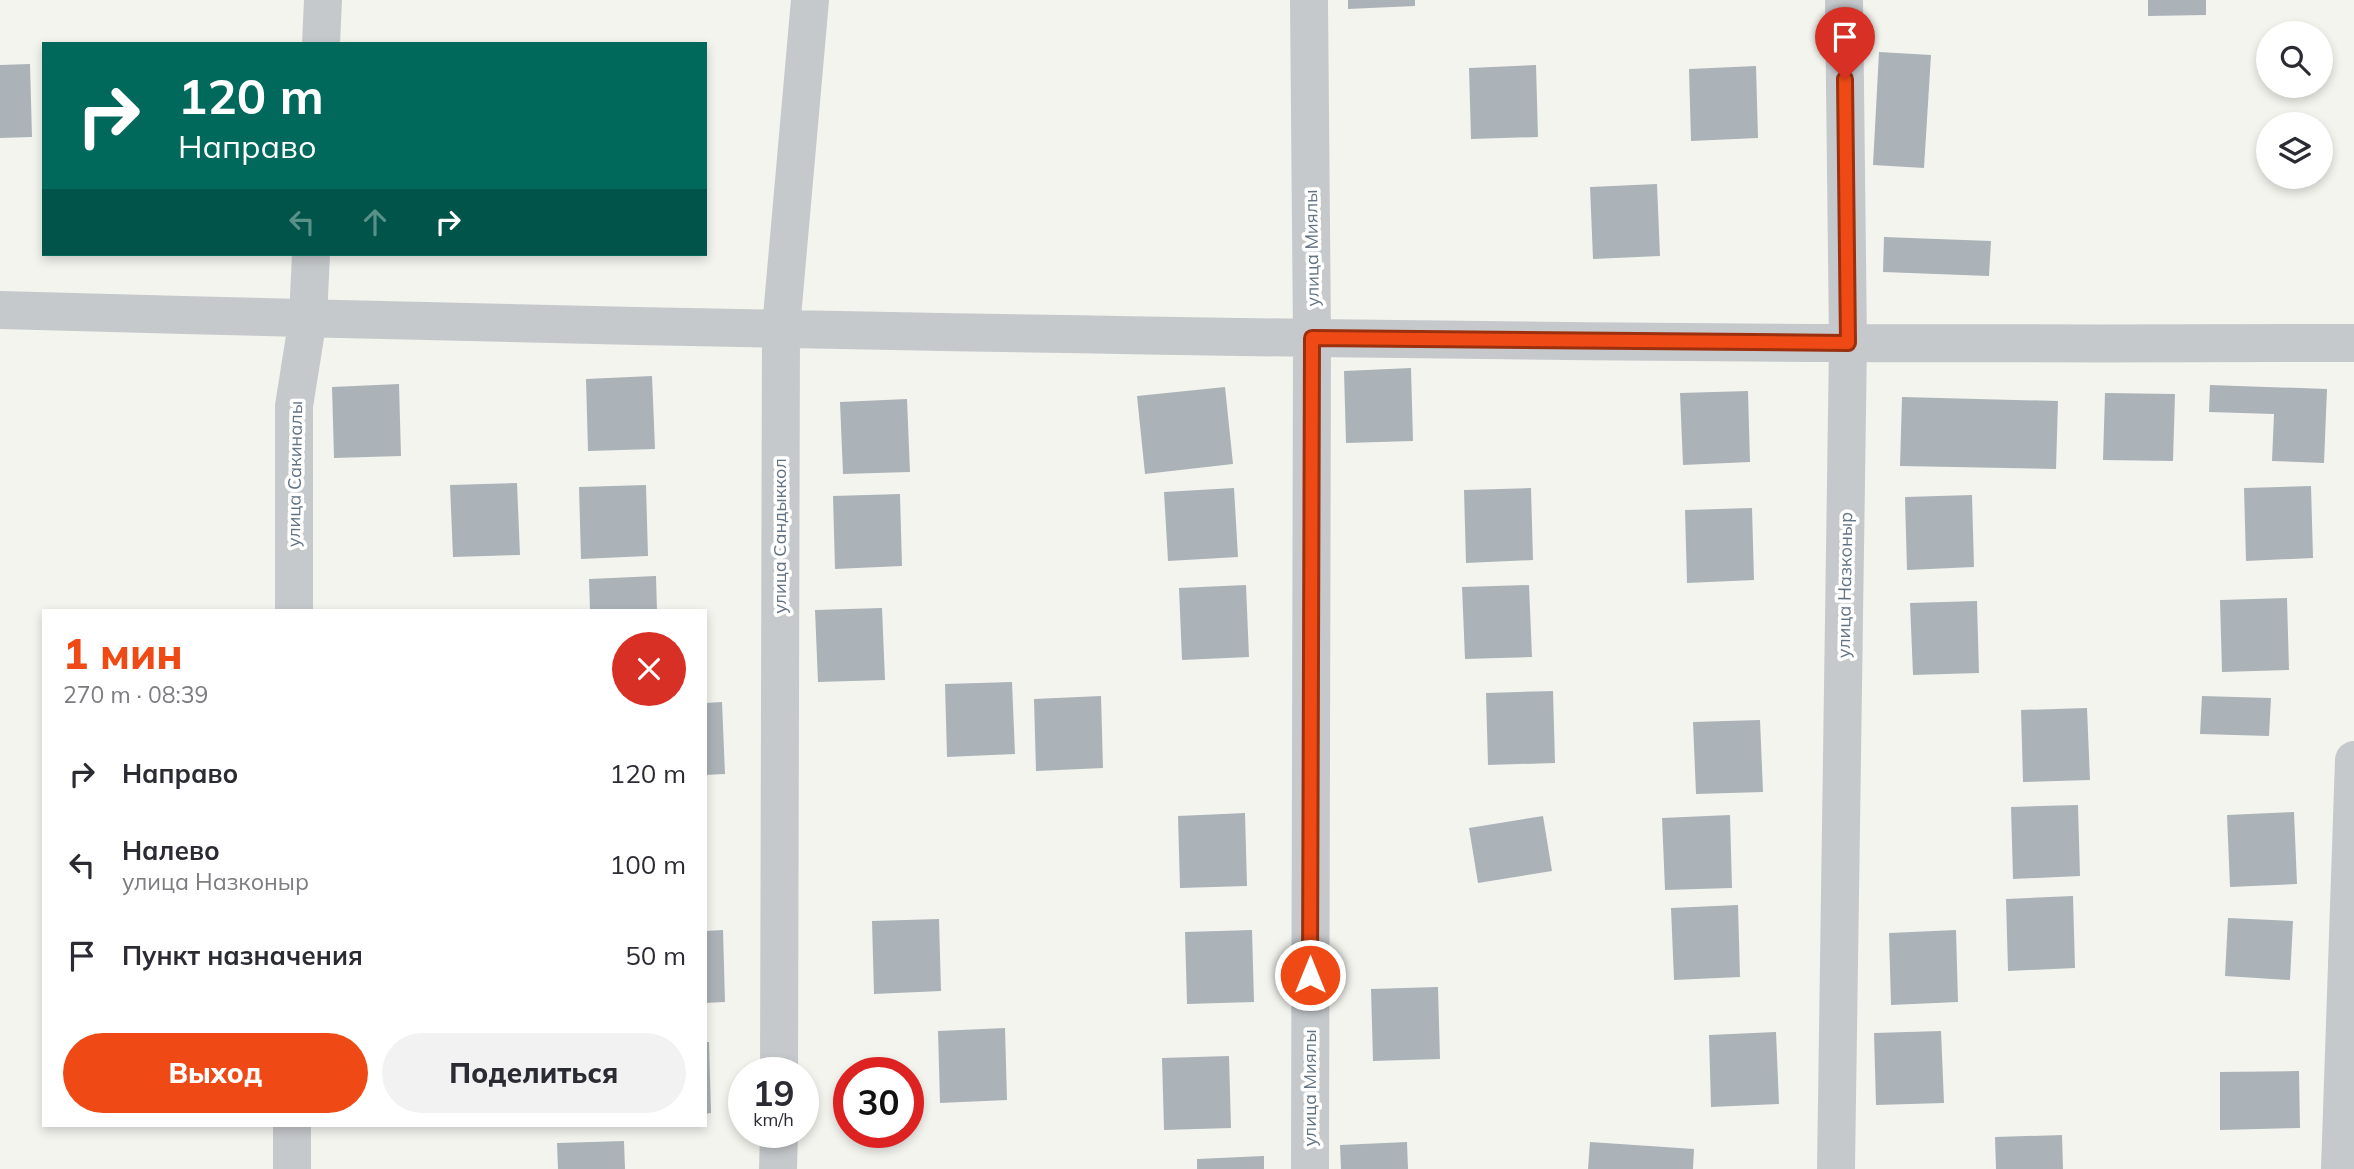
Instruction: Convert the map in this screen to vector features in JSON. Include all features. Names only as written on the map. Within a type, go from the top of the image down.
[{"type":"street","points":[[321,42],[323,0]]},
{"type":"street","name":"улица Сандыккол","points":[[779,1057],[781,328],[810,0]]},
{"type":"street","name":"улица Миялы","points":[[1309,0],[1312,338],[1310,1169]]},
{"type":"street","name":"улица Назконыр","points":[[1836,1169],[1848,343],[1844,0]]},
{"type":"street","name":"улица Сакиналы","points":[[294,609],[294,405],[308,318],[311,256]]},
{"type":"street","points":[[0,310],[1312,338],[1848,343],[2354,343]]},
{"type":"street","points":[[2340,1169],[2354,760]]},
{"type":"street","points":[[292,1127],[292,1169]]},
{"type":"street","points":[[778,1169],[779,1148]]},
{"type":"building","points":[[1348,0],[1415,0],[1415,6],[1348,9]]},
{"type":"building","points":[[2148,0],[2206,0],[2206,15],[2148,16]]},
{"type":"building","points":[[1879,52],[1931,55],[1924,168],[1873,165]]},
{"type":"building","points":[[30,64],[32,137],[0,138],[0,65]]},
{"type":"building","points":[[1536,65],[1538,137],[1471,139],[1469,68]]},
{"type":"building","points":[[1756,66],[1758,138],[1691,141],[1689,69]]},
{"type":"building","points":[[1657,184],[1660,256],[1593,259],[1590,187]]},
{"type":"building","points":[[1884,237],[1991,241],[1989,276],[1883,272]]},
{"type":"building","points":[[1411,368],[1413,441],[1346,443],[1344,371]]},
{"type":"building","points":[[652,376],[655,449],[588,451],[586,379]]},
{"type":"building","points":[[399,384],[401,456],[334,458],[332,387]]},
{"type":"building","points":[[2210,385],[2327,389],[2324,463],[2272,461],[2274,414],[2209,412]]},
{"type":"building","points":[[1225,387],[1233,464],[1145,474],[1137,396]]},
{"type":"building","points":[[1748,391],[1750,462],[1683,465],[1680,393]]},
{"type":"building","points":[[2105,393],[2175,394],[2173,461],[2103,460]]},
{"type":"building","points":[[1902,397],[2058,401],[2056,469],[1900,466]]},
{"type":"building","points":[[907,399],[910,472],[843,474],[840,402]]},
{"type":"building","points":[[517,483],[520,555],[453,557],[450,485]]},
{"type":"building","points":[[646,485],[648,556],[581,559],[579,487]]},
{"type":"building","points":[[2311,486],[2313,558],[2246,561],[2244,488]]},
{"type":"building","points":[[1234,488],[1238,557],[1168,561],[1164,492]]},
{"type":"building","points":[[1531,488],[1533,560],[1466,563],[1464,490]]},
{"type":"building","points":[[900,494],[902,566],[835,569],[833,496]]},
{"type":"building","points":[[1972,495],[1974,567],[1907,570],[1905,497]]},
{"type":"building","points":[[1752,508],[1754,580],[1687,583],[1685,510]]},
{"type":"building","points":[[656,576],[657,609],[590,609],[589,579]]},
{"type":"building","points":[[1246,585],[1249,657],[1182,660],[1179,588]]},
{"type":"building","points":[[1529,585],[1532,657],[1465,659],[1462,587]]},
{"type":"building","points":[[2287,598],[2289,670],[2222,672],[2220,600]]},
{"type":"building","points":[[1977,601],[1979,673],[1913,675],[1910,603]]},
{"type":"building","points":[[882,608],[885,680],[818,682],[815,610]]},
{"type":"building","points":[[1012,682],[1015,754],[947,757],[945,684]]},
{"type":"building","points":[[1553,691],[1555,763],[1488,765],[1486,693]]},
{"type":"building","points":[[1101,696],[1103,768],[1036,771],[1034,699]]},
{"type":"building","points":[[2202,696],[2271,698],[2269,736],[2200,734]]},
{"type":"building","points":[[722,702],[725,774],[707,775],[707,703]]},
{"type":"building","points":[[2087,708],[2090,780],[2023,782],[2021,710]]},
{"type":"building","points":[[1760,720],[1763,792],[1696,794],[1693,722]]},
{"type":"building","points":[[2078,805],[2080,876],[2013,879],[2011,807]]},
{"type":"building","points":[[2294,812],[2297,884],[2230,887],[2227,815]]},
{"type":"building","points":[[1245,813],[1247,886],[1180,888],[1178,816]]},
{"type":"building","points":[[1730,815],[1732,888],[1665,890],[1662,818]]},
{"type":"building","points":[[1543,816],[1552,871],[1478,883],[1469,828]]},
{"type":"building","points":[[2073,896],[2075,968],[2008,971],[2006,899]]},
{"type":"building","points":[[1738,905],[1740,977],[1674,980],[1671,908]]},
{"type":"building","points":[[2228,918],[2293,921],[2290,980],[2225,976]]},
{"type":"building","points":[[939,919],[941,991],[874,994],[872,921]]},
{"type":"building","points":[[723,930],[725,1002],[707,1003],[707,931]]},
{"type":"building","points":[[1252,930],[1254,1002],[1187,1004],[1185,932]]},
{"type":"building","points":[[1956,930],[1958,1002],[1891,1005],[1889,933]]},
{"type":"building","points":[[1438,987],[1440,1059],[1373,1061],[1371,989]]},
{"type":"building","points":[[1005,1028],[1007,1100],[940,1103],[938,1031]]},
{"type":"building","points":[[1941,1031],[1944,1103],[1876,1105],[1874,1033]]},
{"type":"building","points":[[1776,1032],[1779,1104],[1711,1107],[1709,1035]]},
{"type":"building","points":[[707,1042],[709,1042],[711,1113],[707,1114]]},
{"type":"building","points":[[1229,1056],[1231,1128],[1164,1130],[1162,1058]]},
{"type":"building","points":[[2299,1071],[2300,1128],[2220,1130],[2220,1072]]},
{"type":"building","points":[[2062,1135],[2063,1169],[1996,1169],[1995,1137]]},
{"type":"building","points":[[624,1141],[625,1169],[558,1169],[557,1143]]},
{"type":"building","points":[[1407,1142],[1408,1169],[1341,1169],[1340,1145]]},
{"type":"building","points":[[1590,1142],[1694,1149],[1693,1169],[1588,1169]]},
{"type":"building","points":[[1264,1156],[1264,1169],[1197,1169],[1197,1159]]},
{"type":"route","points":[[1310,975],[1312,338],[1848,343],[1845,79]]}]
